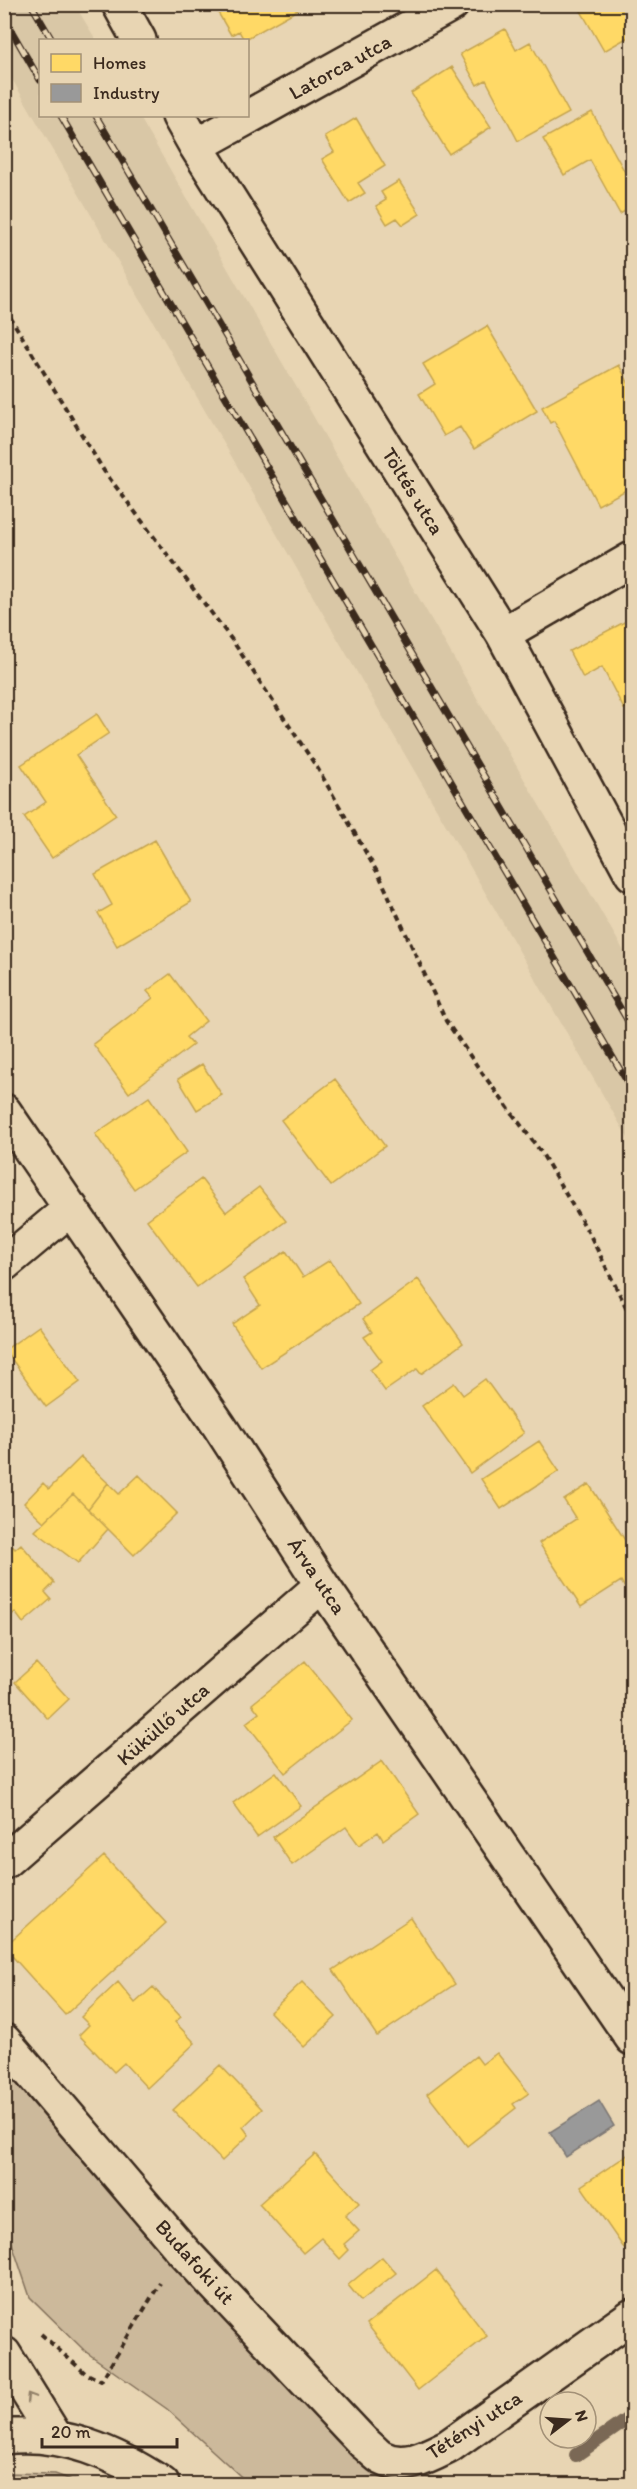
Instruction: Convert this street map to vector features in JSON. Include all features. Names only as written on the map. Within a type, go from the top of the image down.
[{"type":"street","points":[[119,4],[138,39]]},
{"type":"street","name":"Latorca utca","points":[[249,117],[452,4]]},
{"type":"street","name":"Töltés utca","points":[[181,117],[196,146],[503,634],[633,874]]},
{"type":"street","name":"Latorca utca","points":[[196,146],[248,117]]},
{"type":"street","points":[[503,634],[633,559]]},
{"type":"street","name":"Árva utca","points":[[4,1111],[220,1427],[322,1585],[633,2038]]},
{"type":"street","points":[[4,1264],[71,1208]]},
{"type":"street","name":"Küküllő utca","points":[[4,1862],[322,1585]]},
{"type":"street","name":"Budafoki út","points":[[4,2041],[182,2250],[364,2443],[382,2458],[401,2463]]},
{"type":"street","name":"Tétényi utca","points":[[401,2463],[422,2460],[450,2446],[633,2316]]},
{"type":"street","points":[[4,2354],[56,2438]]},
{"type":"street","points":[[4,2437],[18,2435],[56,2438],[96,2448],[132,2464],[162,2484]]},
{"type":"path","points":[[4,307],[104,471],[232,640],[318,769],[380,877],[446,1021],[541,1152],[590,1235],[633,1319]]},
{"type":"path","points":[[41,2334],[85,2373],[101,2381],[182,2250]]},
{"type":"shaded area","points":[[4,5],[75,5],[95,39],[39,39],[39,117],[140,117],[632,965],[632,1145],[5,67]]},
{"type":"shaded area","points":[[4,2068],[336,2440],[369,2470],[447,2480],[447,2484],[249,2484],[167,2409],[86,2352],[30,2297],[5,2223]]},
{"type":"shaded area","points":[[5,2473],[55,2474],[83,2484],[5,2484]]},
{"type":"building: Homes","points":[[213,4],[301,4],[303,7],[246,39],[239,31],[231,35]]},
{"type":"building: Homes","points":[[577,4],[632,4],[632,35],[604,51]]},
{"type":"building: Homes","points":[[505,29],[516,50],[530,42],[569,113],[518,141],[486,80],[477,85],[460,54]]},
{"type":"building: Homes","points":[[452,67],[491,127],[449,154],[411,93]]},
{"type":"building: Homes","points":[[592,112],[632,185],[632,207],[620,214],[590,160],[564,175],[543,139]]},
{"type":"building: Homes","points":[[356,118],[385,166],[358,183],[365,193],[349,203],[322,159],[334,152],[325,137]]},
{"type":"building: Homes","points":[[399,181],[420,214],[403,225],[397,218],[387,224],[376,206],[386,200],[381,192]]},
{"type":"building: Homes","points":[[487,326],[537,411],[474,449],[460,427],[444,436],[419,394],[435,384],[423,364]]},
{"type":"building: Homes","points":[[619,365],[632,390],[632,487],[598,505],[554,421],[550,423],[542,407]]},
{"type":"building: Homes","points":[[632,618],[632,705],[624,709],[602,667],[583,678],[569,651]]},
{"type":"building: Homes","points":[[97,714],[109,733],[76,755],[116,815],[52,858],[24,817],[46,802],[21,765]]},
{"type":"building: Homes","points":[[155,840],[191,902],[117,946],[98,913],[112,905],[95,874]]},
{"type":"building: Homes","points":[[170,974],[206,1021],[186,1037],[193,1045],[129,1093],[93,1044],[153,998],[147,991]]},
{"type":"building: Homes","points":[[202,1064],[222,1095],[197,1110],[178,1079]]},
{"type":"building: Homes","points":[[335,1079],[385,1146],[331,1186],[281,1120]]},
{"type":"building: Homes","points":[[149,1097],[187,1152],[134,1189],[95,1134]]},
{"type":"building: Homes","points":[[201,1179],[226,1212],[259,1187],[286,1221],[197,1287],[147,1220]]},
{"type":"building: Homes","points":[[286,1251],[303,1277],[330,1260],[359,1304],[261,1368],[232,1324],[260,1305],[243,1279]]},
{"type":"building: Homes","points":[[418,1279],[463,1343],[421,1374],[417,1369],[385,1391],[370,1370],[382,1361],[364,1337],[372,1332],[363,1319]]},
{"type":"building: Homes","points":[[39,1326],[80,1382],[46,1407],[5,1350]]},
{"type":"building: Homes","points":[[485,1379],[524,1433],[470,1473],[422,1406],[454,1383],[463,1395]]},
{"type":"building: Homes","points":[[539,1441],[559,1471],[501,1509],[481,1479]]},
{"type":"building: Homes","points":[[81,1457],[108,1483],[88,1509],[73,1494],[44,1522],[24,1503],[43,1483],[49,1489]]},
{"type":"building: Homes","points":[[139,1475],[177,1513],[134,1555],[88,1509],[108,1483],[119,1494]]},
{"type":"building: Homes","points":[[589,1484],[632,1551],[632,1600],[621,1581],[581,1607],[539,1543],[576,1519],[564,1500]]},
{"type":"building: Homes","points":[[73,1494],[108,1529],[78,1563],[35,1531]]},
{"type":"building: Homes","points":[[4,1537],[15,1549],[21,1544],[54,1583],[45,1592],[51,1599],[23,1623],[15,1612],[8,1618],[4,1613]]},
{"type":"building: Homes","points":[[305,1661],[352,1720],[285,1773],[246,1723],[259,1713],[252,1704]]},
{"type":"building: Homes","points":[[36,1663],[69,1699],[48,1719],[15,1682]]},
{"type":"building: Homes","points":[[382,1761],[419,1814],[383,1840],[378,1832],[359,1845],[346,1827],[292,1865],[273,1837]]},
{"type":"building: Homes","points":[[276,1772],[301,1806],[257,1837],[233,1803]]},
{"type":"building: Homes","points":[[104,1856],[166,1923],[65,2015],[4,1947]]},
{"type":"building: Homes","points":[[411,1918],[455,1984],[377,2036],[333,1970]]},
{"type":"building: Homes","points":[[118,1982],[135,2003],[153,1987],[181,2017],[175,2022],[195,2043],[147,2088],[124,2063],[114,2072],[79,2035],[89,2025],[81,2017]]},
{"type":"building: Homes","points":[[302,1982],[336,2017],[304,2047],[270,2012]]},
{"type":"building: Homes","points":[[497,2053],[529,2093],[513,2104],[516,2108],[467,2146],[427,2094],[476,2056],[482,2064]]},
{"type":"building: Homes","points":[[220,2065],[262,2109],[243,2127],[249,2135],[222,2161],[173,2110]]},
{"type":"building: Homes","points":[[632,2152],[632,2247],[626,2251],[581,2186]]},
{"type":"building: Homes","points":[[315,2154],[359,2203],[345,2216],[359,2231],[344,2244],[349,2250],[340,2259],[321,2238],[303,2253],[259,2204]]},
{"type":"building: Homes","points":[[382,2257],[396,2273],[361,2301],[348,2285]]},
{"type":"building: Homes","points":[[436,2270],[487,2336],[418,2390],[367,2324]]},
{"type":"building: Industry","points":[[599,2101],[614,2126],[566,2157],[550,2132]]},
{"type":"waterway","points":[[576,2455],[632,2416]]},
{"type":"railway","points":[[31,4],[51,39]]},
{"type":"railway","points":[[4,18],[39,78]]},
{"type":"railway","points":[[62,117],[632,1090]]},
{"type":"railway","points":[[97,117],[632,1028]]}]
